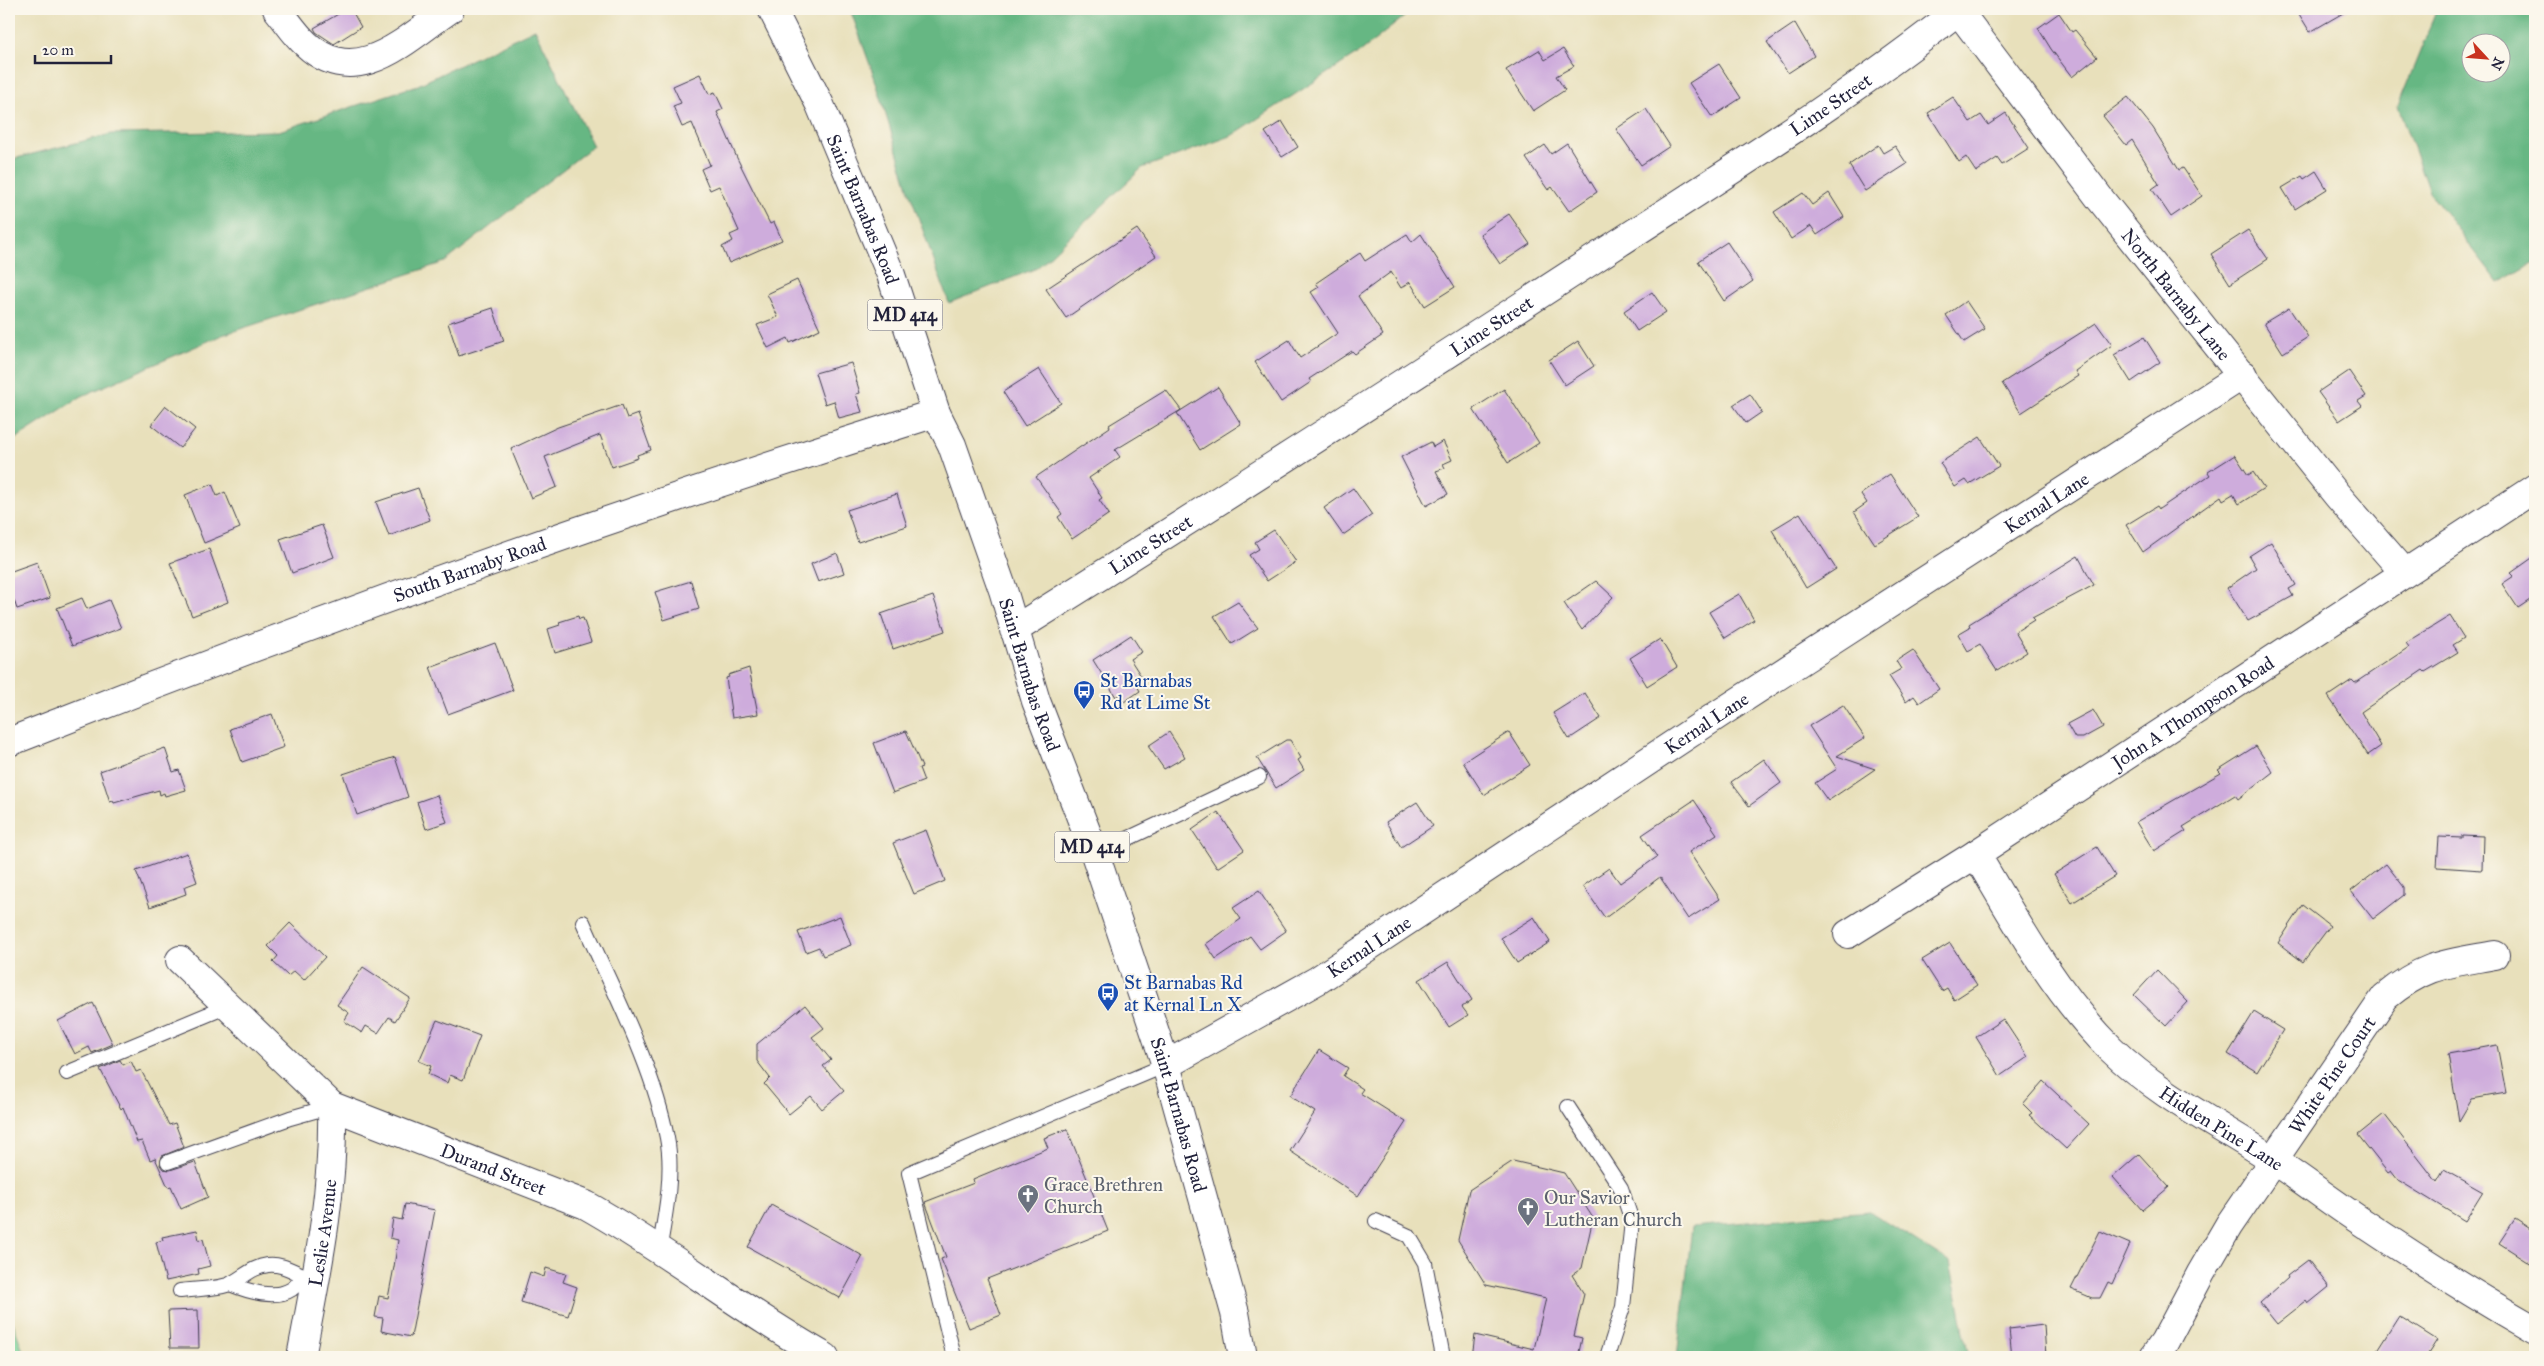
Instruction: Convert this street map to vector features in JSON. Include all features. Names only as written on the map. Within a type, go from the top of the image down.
[{"type":"street","points":[[277,9],[308,46],[339,62],[363,63],[395,48],[450,9]]},
{"type":"street","name":"Saint Barnabas Road","points":[[772,9],[820,106],[892,275],[936,412],[952,445],[1003,590],[1036,701],[1095,854],[1166,1065],[1235,1313],[1243,1357]]},
{"type":"street","name":"North Barnaby Lane","points":[[1959,9],[2101,200],[2337,496],[2404,572]]},
{"type":"street","name":"Lime Street","points":[[1014,630],[1291,457],[1793,129],[1920,42],[1959,9]]},
{"type":"street","name":"Kernal Lane","points":[[1166,1065],[1318,980],[1720,714],[2242,375]]},
{"type":"street","name":"South Barnaby Road","points":[[9,742],[361,606],[811,452],[936,412]]},
{"type":"street","name":"John A Thompson Road","points":[[1848,934],[1976,854],[2535,488]]},
{"type":"street","name":"Hidden Pine Lane","points":[[1976,854],[2051,976],[2078,1012],[2111,1049],[2157,1087],[2209,1122],[2275,1161],[2363,1223],[2535,1330]]},
{"type":"street","name":"White Pine Court","points":[[2154,1357],[2164,1343],[2229,1225],[2275,1161],[2385,997],[2419,972],[2436,965],[2495,955]]},
{"type":"street","name":"Durand Street","points":[[180,960],[332,1106],[586,1205],[618,1223],[784,1334],[825,1357]]},
{"type":"street","name":"Leslie Avenue","points":[[301,1357],[309,1278],[327,1216],[333,1152],[332,1106]]},
{"type":"lane","points":[[1095,854],[1259,777]]},
{"type":"lane","points":[[583,922],[647,1070],[667,1139],[668,1196],[659,1251]]},
{"type":"lane","points":[[67,1073],[228,1006]]},
{"type":"lane","points":[[954,1357],[909,1173],[1166,1065]]},
{"type":"lane","points":[[168,1162],[290,1118],[332,1106]]},
{"type":"lane","points":[[1568,1108],[1621,1188],[1632,1221],[1623,1307],[1607,1357]]},
{"type":"lane","points":[[1376,1221],[1409,1236],[1425,1263],[1442,1357]]},
{"type":"lane","points":[[180,1291],[230,1284],[249,1270],[268,1265],[289,1267],[309,1278],[291,1290],[276,1293],[250,1292],[230,1284]]},
{"type":"green space","points":[[850,9],[1414,9],[1360,52],[1231,136],[1142,168],[1037,268],[949,303],[910,194],[875,79]]},
{"type":"green space","points":[[2437,9],[2535,9],[2535,262],[2499,283],[2429,192],[2398,106]]},
{"type":"green space","points":[[535,29],[593,146],[445,262],[222,335],[82,396],[9,443],[9,160],[111,134],[279,131],[418,85]]},
{"type":"green space","points":[[1869,1211],[1950,1262],[1969,1357],[1677,1357],[1692,1227]]},
{"type":"green space","points":[[9,1311],[25,1357],[9,1357]]},
{"type":"building","points":[[347,9],[351,9],[361,27],[334,44],[316,32],[314,28]]},
{"type":"building","points":[[2296,9],[2350,9],[2310,32]]},
{"type":"building","points":[[2059,13],[2072,32],[2075,30],[2097,57],[2072,77],[2038,28]]},
{"type":"building","points":[[1795,23],[1814,56],[1788,73],[1767,42]]},
{"type":"building","points":[[1563,49],[1574,66],[1556,76],[1565,90],[1533,111],[1506,70],[1539,50],[1545,60]]},
{"type":"building","points":[[1719,64],[1741,98],[1712,117],[1689,83]]},
{"type":"building","points":[[700,74],[709,94],[715,92],[723,109],[717,112],[737,158],[770,224],[774,222],[782,240],[729,263],[722,247],[733,241],[730,235],[739,231],[719,186],[710,190],[701,169],[710,165],[692,123],[682,127],[673,106],[681,103],[673,86]]},
{"type":"building","points":[[1953,97],[1970,122],[1981,115],[1988,125],[2006,113],[2029,148],[2002,165],[1997,158],[1976,172],[1966,157],[1959,162],[1928,113]]},
{"type":"building","points":[[2128,97],[2153,128],[2179,170],[2183,168],[2202,196],[2171,217],[2152,189],[2159,184],[2132,140],[2126,145],[2103,116]]},
{"type":"building","points":[[1646,109],[1670,146],[1641,165],[1616,129]]},
{"type":"building","points":[[1282,121],[1298,147],[1282,157],[1265,132]]},
{"type":"building","points":[[1567,143],[1597,192],[1569,211],[1552,187],[1548,190],[1526,158],[1545,145],[1551,154]]},
{"type":"building","points":[[1878,145],[1883,153],[1895,146],[1907,164],[1865,191],[1849,165]]},
{"type":"building","points":[[2316,171],[2327,189],[2295,209],[2282,188],[2302,176],[2304,179]]},
{"type":"building","points":[[1803,193],[1812,205],[1829,193],[1844,217],[1817,235],[1811,226],[1791,239],[1774,212]]},
{"type":"building","points":[[1509,214],[1530,244],[1500,264],[1480,234]]},
{"type":"building","points":[[1137,229],[1156,256],[1066,318],[1046,289]]},
{"type":"building","points":[[2248,230],[2268,259],[2230,284],[2211,254]]},
{"type":"building","points":[[1407,234],[1412,242],[1421,234],[1455,287],[1425,306],[1410,282],[1401,288],[1391,272],[1358,296],[1383,335],[1355,354],[1352,351],[1309,379],[1311,382],[1281,402],[1255,362],[1289,340],[1300,358],[1338,333],[1311,292],[1319,287],[1316,283],[1360,253],[1365,261]]},
{"type":"building","points":[[1727,242],[1753,281],[1724,301],[1698,261]]},
{"type":"building","points":[[797,280],[820,329],[790,343],[788,338],[768,348],[757,325],[778,317],[767,294]]},
{"type":"building","points":[[1652,292],[1666,312],[1637,331],[1624,311]]},
{"type":"building","points":[[1966,301],[1985,329],[1964,342],[1946,315]]},
{"type":"building","points":[[493,308],[504,341],[459,356],[448,323]]},
{"type":"building","points":[[2289,308],[2308,337],[2283,353],[2264,323]]},
{"type":"building","points":[[2096,323],[2112,345],[2075,371],[2078,376],[2021,413],[2002,383]]},
{"type":"building","points":[[2144,337],[2160,362],[2131,382],[2114,355]]},
{"type":"building","points":[[1578,341],[1594,366],[1565,385],[1549,360]]},
{"type":"building","points":[[851,363],[860,393],[856,394],[862,412],[839,418],[834,401],[825,404],[815,373]]},
{"type":"building","points":[[1039,369],[1061,403],[1025,426],[1003,392]]},
{"type":"building","points":[[2349,371],[2366,396],[2358,401],[2362,406],[2339,421],[2318,392]]},
{"type":"building","points":[[1218,387],[1241,424],[1200,450],[1177,413]]},
{"type":"building","points":[[1504,389],[1539,443],[1508,463],[1473,409]]},
{"type":"building","points":[[1166,390],[1181,410],[1115,450],[1120,457],[1089,478],[1102,498],[1099,500],[1109,514],[1072,539],[1058,517],[1062,514],[1036,477],[1110,427],[1109,425]]},
{"type":"building","points":[[1750,394],[1762,412],[1746,423],[1733,405]]},
{"type":"building","points":[[622,405],[627,418],[638,414],[651,450],[637,455],[638,458],[612,467],[600,435],[545,457],[557,487],[531,498],[511,449],[558,427]]},
{"type":"building","points":[[166,406],[195,429],[180,448],[151,425]]},
{"type":"building","points":[[1980,437],[1999,466],[1969,484],[1966,480],[1955,487],[1940,463]]},
{"type":"building","points":[[1443,441],[1452,460],[1443,464],[1445,468],[1436,471],[1448,494],[1426,506],[1401,457],[1431,442],[1433,447]]},
{"type":"building","points":[[2235,455],[2248,475],[2253,472],[2264,488],[2239,504],[2233,494],[2223,500],[2221,496],[2143,552],[2126,525],[2157,506],[2159,509],[2210,475],[2208,472]]},
{"type":"building","points":[[1890,474],[1918,517],[1875,544],[1854,512],[1867,503],[1861,494]]},
{"type":"building","points":[[212,484],[217,496],[225,492],[240,528],[204,543],[185,495]]},
{"type":"building","points":[[418,488],[430,520],[389,536],[376,502]]},
{"type":"building","points":[[1353,488],[1372,515],[1343,535],[1324,508]]},
{"type":"building","points":[[897,494],[907,526],[858,542],[847,510]]},
{"type":"building","points":[[1800,513],[1836,569],[1806,588],[1772,530]]},
{"type":"building","points":[[322,525],[334,557],[292,573],[280,539]]},
{"type":"building","points":[[1274,530],[1296,562],[1267,581],[1249,555],[1259,549],[1255,542]]},
{"type":"building","points":[[2271,542],[2296,585],[2289,589],[2293,596],[2248,621],[2227,588],[2256,568],[2249,556]]},
{"type":"building","points":[[209,549],[228,602],[192,616],[170,563]]},
{"type":"building","points":[[837,553],[844,573],[818,582],[811,564]]},
{"type":"building","points":[[2078,556],[2094,585],[2032,618],[2034,620],[2015,632],[2027,652],[1997,671],[1980,644],[1968,651],[1958,634],[1970,627],[1969,624]]},
{"type":"building","points":[[2535,556],[2535,608],[2530,600],[2518,608],[2502,584],[2514,576],[2511,573]]},
{"type":"building","points":[[37,562],[50,598],[17,609],[9,586],[9,572]]},
{"type":"building","points":[[691,581],[699,609],[664,620],[655,592]]},
{"type":"building","points":[[1596,581],[1613,597],[1582,630],[1564,603]]},
{"type":"building","points":[[1739,594],[1754,620],[1725,638],[1709,612]]},
{"type":"building","points":[[933,596],[945,631],[893,649],[881,614]]},
{"type":"building","points":[[82,598],[87,609],[109,600],[121,628],[72,646],[57,608]]},
{"type":"building","points":[[1238,602],[1258,628],[1232,644],[1214,616]]},
{"type":"building","points":[[578,616],[579,619],[583,618],[591,642],[555,653],[548,629],[560,625],[559,622]]},
{"type":"building","points":[[2450,616],[2464,638],[2453,645],[2458,652],[2425,672],[2423,670],[2361,712],[2381,746],[2368,755],[2328,696],[2352,680],[2355,683],[2409,647],[2406,643]]},
{"type":"building","points":[[1131,635],[1142,652],[1130,659],[1141,676],[1136,684],[1140,691],[1124,702],[1119,695],[1116,697],[1093,660]]},
{"type":"building","points":[[1660,639],[1677,667],[1647,686],[1630,658]]},
{"type":"building","points":[[495,643],[513,690],[448,714],[430,667]]},
{"type":"building","points":[[1913,650],[1939,689],[1919,703],[1914,696],[1906,702],[1889,676],[1901,669],[1896,661]]},
{"type":"building","points":[[749,668],[758,714],[732,718],[726,678],[729,677],[728,675]]},
{"type":"building","points":[[1585,693],[1601,718],[1569,739],[1553,713]]},
{"type":"building","points":[[1843,705],[1865,738],[1837,756],[1875,769],[1828,801],[1815,783],[1837,769],[1809,726]]},
{"type":"building","points":[[2093,710],[2103,727],[2083,738],[2075,738],[2067,724]]},
{"type":"building","points":[[272,714],[284,747],[242,762],[230,729]]},
{"type":"building","points":[[906,731],[922,767],[919,768],[924,781],[893,793],[874,743]]},
{"type":"building","points":[[1169,732],[1185,757],[1164,769],[1148,746]]},
{"type":"building","points":[[1509,732],[1530,765],[1484,795],[1463,762]]},
{"type":"building","points":[[1286,740],[1290,740],[1301,758],[1298,760],[1304,770],[1276,788],[1257,758]]},
{"type":"building","points":[[2256,746],[2273,772],[2238,799],[2235,795],[2183,827],[2186,831],[2154,851],[2136,822],[2221,773],[2218,770]]},
{"type":"building","points":[[165,748],[173,772],[179,770],[186,790],[165,796],[164,793],[160,795],[159,790],[114,803],[113,801],[110,802],[100,771]]},
{"type":"building","points":[[395,757],[408,797],[357,815],[343,774]]},
{"type":"building","points":[[1764,759],[1781,783],[1749,806],[1731,782]]},
{"type":"building","points":[[437,795],[447,822],[426,829],[417,802]]},
{"type":"building","points":[[1694,800],[1717,834],[1689,852],[1720,899],[1688,919],[1660,877],[1605,918],[1583,886],[1609,868],[1620,883],[1657,857],[1642,835]]},
{"type":"building","points":[[1417,802],[1433,826],[1401,847],[1386,822]]},
{"type":"building","points":[[1218,812],[1244,850],[1217,868],[1192,830]]},
{"type":"building","points":[[926,830],[945,881],[914,894],[893,843]]},
{"type":"building","points":[[2462,835],[2483,836],[2482,870],[2437,867],[2439,837],[2462,838]]},
{"type":"building","points":[[2097,847],[2115,876],[2072,903],[2054,874]]},
{"type":"building","points":[[187,853],[197,882],[184,887],[186,894],[150,907],[136,871]]},
{"type":"building","points":[[2386,864],[2404,887],[2404,895],[2373,919],[2351,891]]},
{"type":"building","points":[[1259,891],[1286,931],[1260,949],[1250,936],[1216,959],[1206,944],[1241,919],[1233,908]]},
{"type":"building","points":[[2303,905],[2330,926],[2303,962],[2278,943]]},
{"type":"building","points":[[840,916],[851,945],[823,956],[819,947],[806,952],[798,932]]},
{"type":"building","points":[[1534,917],[1550,942],[1517,963],[1501,938]]},
{"type":"building","points":[[290,923],[325,957],[304,980],[294,971],[288,976],[273,962],[278,956],[268,946]]},
{"type":"building","points":[[1950,943],[1977,985],[1954,1000],[1947,988],[1942,991],[1922,960]]},
{"type":"building","points":[[1448,962],[1472,1000],[1462,1007],[1468,1015],[1449,1027],[1419,980]]},
{"type":"building","points":[[363,967],[410,998],[395,1021],[389,1017],[378,1033],[366,1026],[362,1033],[344,1021],[349,1013],[337,1005]]},
{"type":"building","points":[[2157,970],[2188,1002],[2166,1026],[2134,995]]},
{"type":"building","points":[[93,1003],[113,1044],[92,1053],[89,1047],[75,1054],[58,1021]]},
{"type":"building","points":[[805,1005],[824,1028],[812,1037],[831,1060],[823,1066],[844,1091],[822,1109],[811,1096],[789,1114],[764,1084],[770,1078],[757,1061],[757,1044]]},
{"type":"building","points":[[2254,1012],[2283,1030],[2257,1072],[2228,1054]]},
{"type":"building","points":[[2003,1019],[2028,1057],[2000,1076],[1976,1037]]},
{"type":"building","points":[[437,1020],[480,1036],[463,1080],[450,1075],[447,1083],[428,1074],[431,1066],[419,1061]]},
{"type":"building","points":[[2497,1045],[2506,1093],[2472,1099],[2459,1121],[2448,1054]]},
{"type":"building","points":[[1319,1050],[1348,1068],[1343,1076],[1363,1089],[1360,1093],[1406,1122],[1358,1196],[1290,1151],[1315,1112],[1290,1096]]},
{"type":"building","points":[[120,1060],[123,1065],[131,1061],[136,1072],[141,1070],[169,1125],[175,1123],[184,1147],[162,1156],[160,1165],[163,1169],[170,1170],[195,1162],[208,1197],[181,1209],[171,1186],[168,1187],[155,1158],[150,1160],[142,1141],[137,1142],[123,1107],[121,1109],[100,1069]]},
{"type":"building","points":[[2043,1081],[2089,1124],[2066,1149],[2029,1115],[2032,1113],[2023,1104]]},
{"type":"building","points":[[2384,1114],[2437,1182],[2444,1170],[2483,1192],[2465,1221],[2398,1180],[2391,1171],[2388,1173],[2358,1135]]},
{"type":"building","points":[[1067,1129],[1108,1231],[987,1279],[1001,1315],[969,1328],[941,1259],[946,1257],[925,1202],[974,1183],[973,1179],[1048,1148],[1044,1138]]},
{"type":"building","points":[[2139,1154],[2169,1187],[2142,1210],[2113,1177]]},
{"type":"building","points":[[1513,1161],[1564,1173],[1593,1218],[1582,1268],[1572,1275],[1584,1294],[1574,1336],[1582,1338],[1578,1357],[1472,1357],[1475,1335],[1534,1349],[1546,1298],[1486,1285],[1458,1240],[1469,1190]]},
{"type":"building","points":[[405,1204],[435,1210],[411,1337],[381,1331],[383,1318],[375,1317],[379,1296],[388,1298],[394,1267],[398,1240],[390,1238],[393,1218],[402,1220]]},
{"type":"building","points":[[771,1205],[863,1256],[840,1298],[748,1247]]},
{"type":"building","points":[[2515,1219],[2535,1232],[2535,1266],[2499,1243]]},
{"type":"building","points":[[197,1230],[199,1240],[203,1239],[210,1266],[198,1269],[199,1274],[166,1281],[156,1242],[163,1240],[162,1237]]},
{"type":"building","points":[[2100,1231],[2130,1244],[2112,1284],[2108,1282],[2100,1298],[2092,1298],[2071,1289]]},
{"type":"building","points":[[2308,1260],[2329,1287],[2308,1304],[2306,1301],[2277,1324],[2260,1303],[2288,1278],[2287,1276]]},
{"type":"building","points":[[546,1268],[566,1274],[563,1282],[577,1287],[568,1316],[521,1302],[530,1272],[544,1277]]},
{"type":"building","points":[[198,1310],[199,1348],[170,1348],[168,1311]]},
{"type":"building","points":[[2399,1316],[2437,1340],[2426,1357],[2373,1357]]},
{"type":"building","points":[[2044,1325],[2046,1357],[2012,1357],[2009,1329]]},
{"type":"place","name":"St Barnabas Rd at Lime St","points":[[1084,710]]},
{"type":"place","name":"St Barnabas Rd at Kernal Ln X","points":[[1108,1012]]},
{"type":"place","name":"Grace Brethren Church","points":[[1028,1214]]},
{"type":"place","name":"Our Savior Lutheran Church","points":[[1528,1227]]}]
